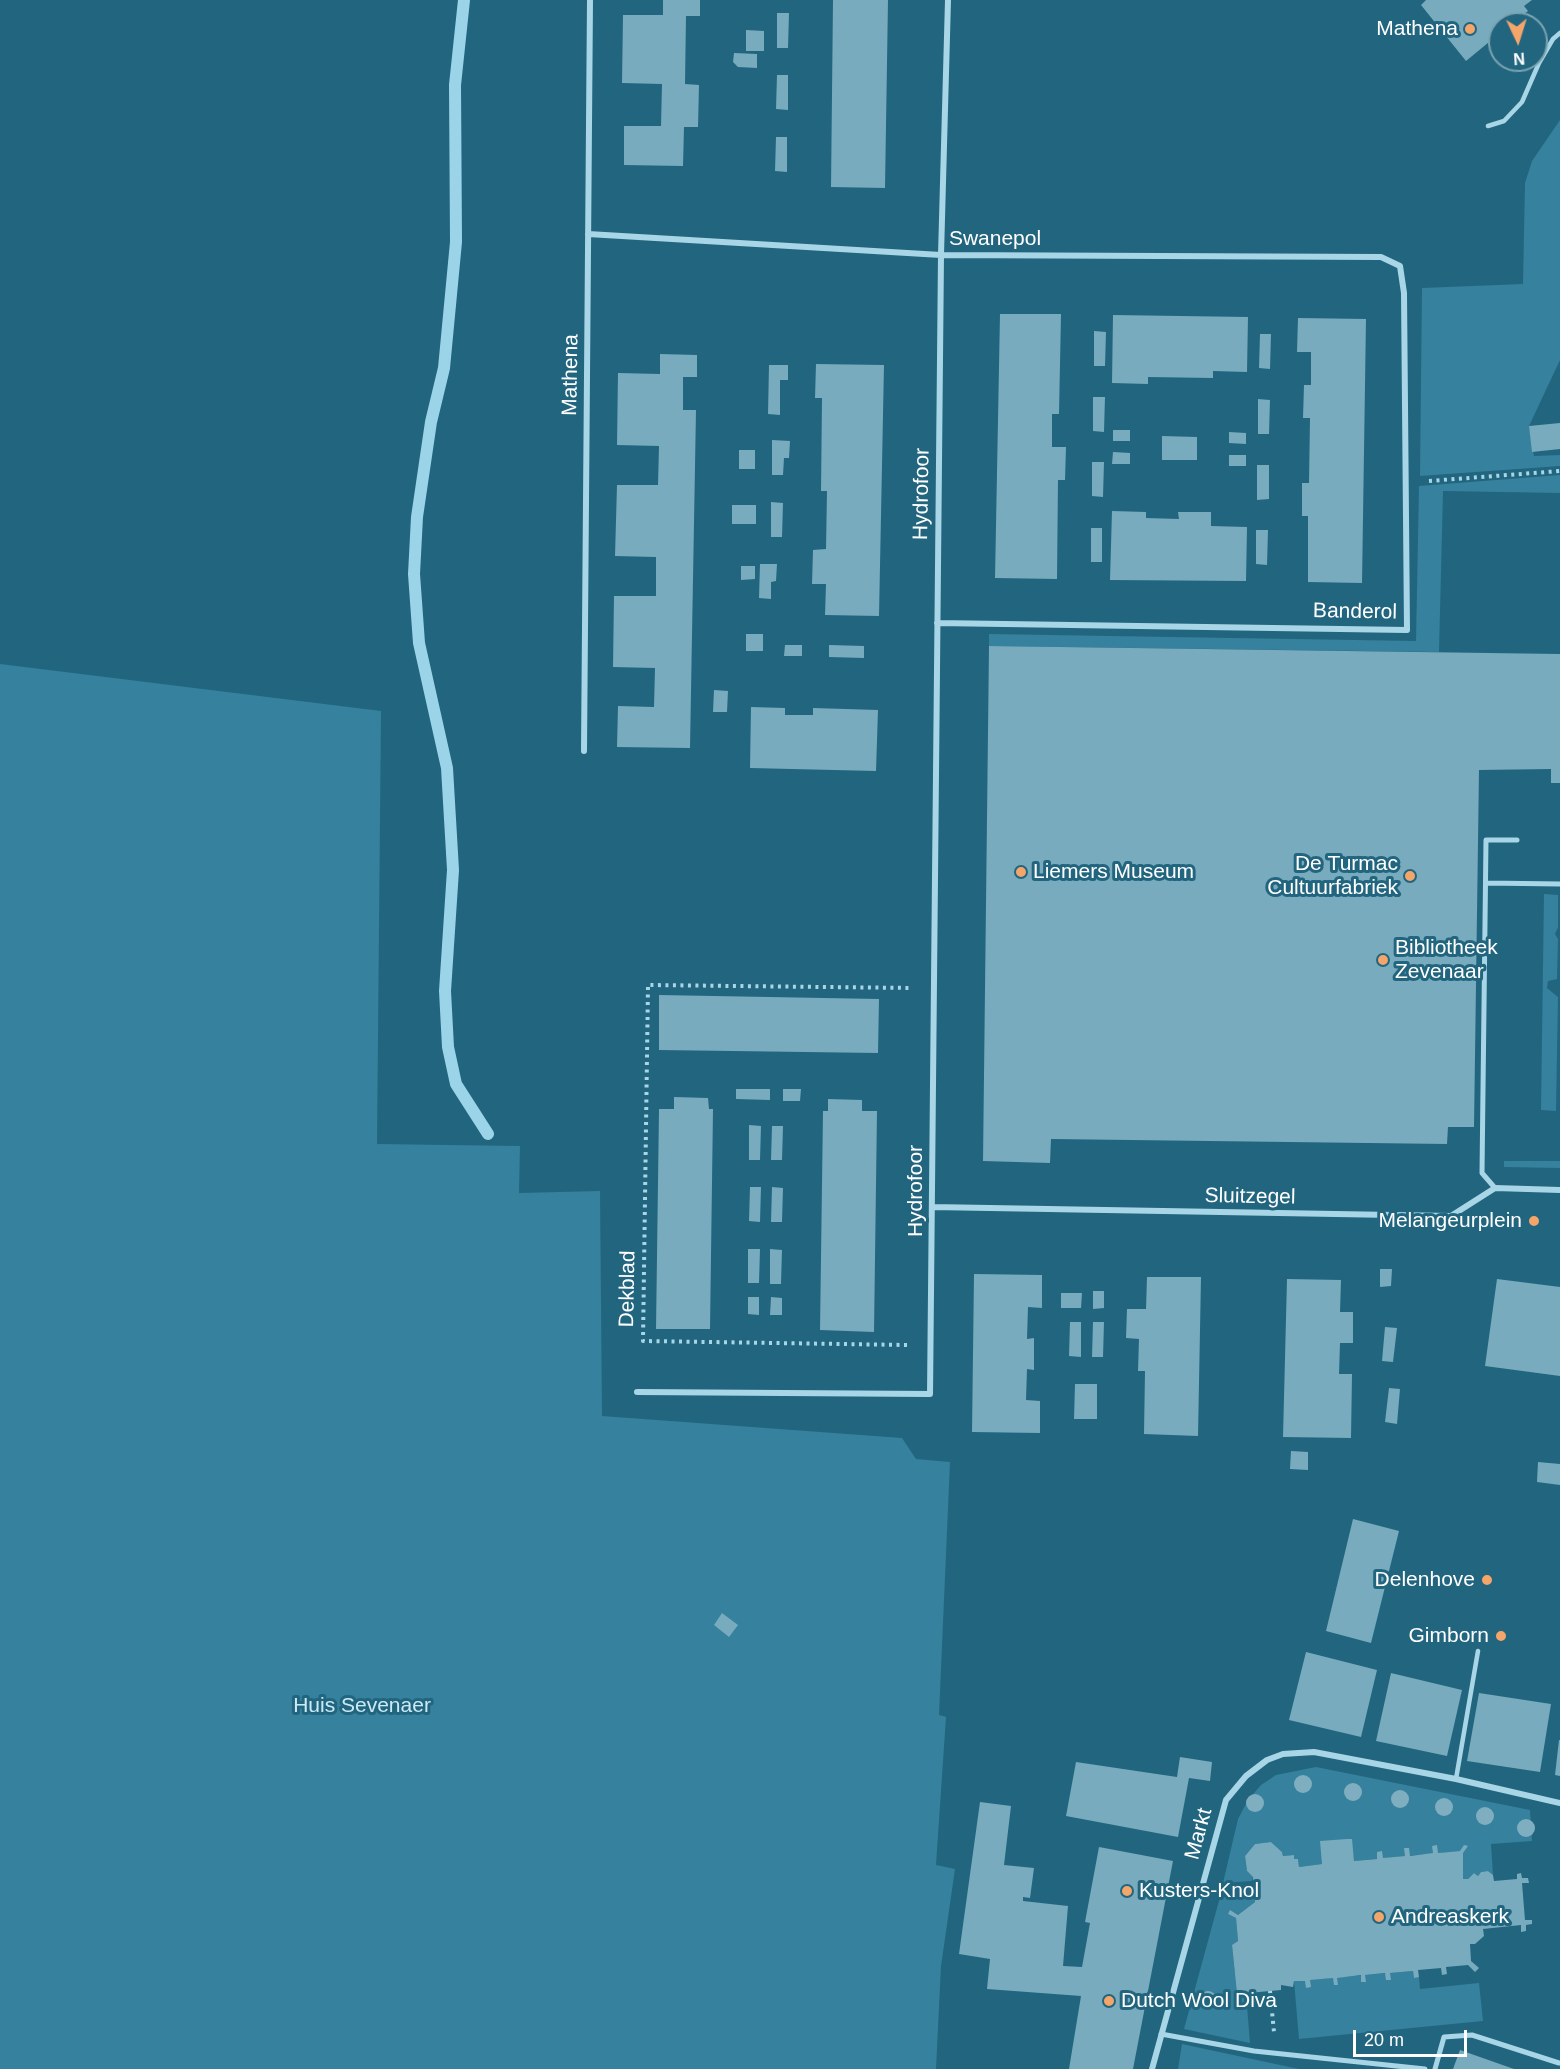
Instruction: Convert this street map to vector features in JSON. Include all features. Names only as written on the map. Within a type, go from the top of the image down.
[{"type":"street","name":"Mathena","points":[[584,751],[590,0]]},
{"type":"street","name":"Hydrofoor","points":[[637,1392],[930,1394],[941,255],[948,0]]},
{"type":"street","name":"Swanepol","points":[[588,234],[941,255],[1380,258],[1400,266]]},
{"type":"street","name":"Banderol","points":[[938,623],[1407,630],[1404,293],[1400,266]]},
{"type":"street","points":[[1516,840],[1486,840],[1482,1173],[1495,1188],[1560,1190]]},
{"type":"street","points":[[1486,883],[1560,884]]},
{"type":"street","name":"Sluitzegel","points":[[932,1207],[1451,1216],[1495,1188]]},
{"type":"street","name":"Markt","points":[[1152,2069],[1226,1800],[1246,1776],[1267,1760],[1283,1754],[1314,1752],[1456,1779],[1560,1803]]},
{"type":"street","points":[[1161,2034],[1254,2051],[1425,2069]]},
{"type":"street","points":[[1435,2069],[1444,2037],[1472,2035],[1559,2063]]},
{"type":"lane","points":[[1488,126],[1504,121],[1521,102],[1539,63],[1553,39],[1560,33]]},
{"type":"lane","points":[[1456,1779],[1478,1651]]},
{"type":"path","points":[[1406,483],[1560,471]]},
{"type":"path","name":"Dekblad","points":[[932,1345],[643,1341],[648,985],[934,988]]},
{"type":"path","points":[[1270,1991],[1275,2042]]},
{"type":"green space","points":[[1560,120],[1560,360],[1529,426],[1534,456],[1560,455],[1560,466],[1420,476],[1422,288],[1523,284],[1525,183],[1532,161]]},
{"type":"green space","points":[[1560,475],[1560,493],[1443,491],[1439,652],[989,646],[989,634],[1416,641],[1419,486]]},
{"type":"green space","name":"Huis Sevenaer","points":[[0,664],[381,711],[377,1144],[520,1146],[519,1193],[600,1191],[602,1416],[902,1438],[916,1459],[950,1462],[939,1715],[946,1717],[936,1865],[955,1869],[941,1966],[936,2069],[0,2069]]},
{"type":"green space","points":[[1544,894],[1558,895],[1558,927],[1555,934],[1558,939],[1557,979],[1548,981],[1547,988],[1558,997],[1556,1111],[1541,1110]]},
{"type":"green space","points":[[1504,1161],[1560,1161],[1560,1168],[1504,1167]]},
{"type":"green space","points":[[1316,1767],[1530,1810],[1532,1841],[1491,1844],[1493,1875],[1488,1871],[1481,1872],[1478,1876],[1474,1873],[1468,1879],[1463,1879],[1463,1853],[1460,1851],[1354,1861],[1353,1854],[1322,1864],[1299,1867],[1298,1859],[1294,1859],[1294,1855],[1283,1856],[1282,1852],[1271,1842],[1255,1844],[1245,1856],[1247,1871],[1253,1877],[1252,1881],[1223,1883],[1238,1819],[1248,1800],[1261,1785],[1276,1775]]},
{"type":"green space","points":[[1254,1894],[1255,1902],[1238,1915],[1231,1911],[1228,1914],[1236,1918],[1238,1941],[1232,1946],[1237,1994],[1246,1994],[1250,2043],[1184,2029],[1220,1897]]},
{"type":"green space","points":[[1413,1971],[1414,1977],[1419,1977],[1420,1989],[1479,1983],[1483,2021],[1299,2039],[1294,1981]]},
{"type":"green space","points":[[1182,2044],[1299,2069],[1178,2069]]},
{"type":"building","points":[[663,0],[700,0],[700,16],[686,16],[685,84],[699,85],[698,127],[684,127],[683,166],[624,165],[624,126],[661,126],[662,84],[622,83],[623,15],[663,15]]},
{"type":"building","points":[[833,0],[888,0],[885,188],[831,187]]},
{"type":"building","name":"Mathena","points":[[1426,0],[1532,0],[1524,6],[1527,12],[1488,12],[1488,43],[1466,61],[1421,5]]},
{"type":"building","points":[[777,13],[789,13],[788,48],[777,48]]},
{"type":"building","points":[[746,30],[764,31],[764,51],[746,51]]},
{"type":"building","points":[[734,53],[757,54],[757,68],[738,67],[733,62]]},
{"type":"building","points":[[777,75],[788,75],[788,110],[776,109]]},
{"type":"building","points":[[776,137],[787,137],[787,172],[775,171]]},
{"type":"building","points":[[1000,314],[1061,314],[1059,414],[1052,414],[1052,447],[1066,447],[1065,480],[1058,480],[1057,579],[995,578]]},
{"type":"building","points":[[1113,315],[1248,317],[1247,372],[1213,371],[1213,378],[1148,377],[1148,384],[1112,383]]},
{"type":"building","points":[[1298,318],[1366,319],[1362,583],[1308,582],[1308,516],[1302,516],[1302,483],[1309,483],[1310,418],[1303,418],[1304,385],[1311,385],[1311,352],[1297,352]]},
{"type":"building","points":[[1094,331],[1106,332],[1105,366],[1094,366]]},
{"type":"building","points":[[1260,334],[1271,334],[1270,369],[1259,368]]},
{"type":"building","points":[[660,354],[697,355],[697,377],[683,377],[683,410],[696,410],[690,748],[617,747],[618,706],[654,707],[655,668],[613,667],[614,596],[656,596],[656,557],[615,556],[617,485],[658,485],[659,446],[617,445],[618,373],[660,374]]},
{"type":"building","points":[[816,364],[884,365],[879,616],[825,615],[826,584],[812,584],[813,550],[826,549],[827,491],[821,491],[822,398],[815,398]]},
{"type":"building","points":[[769,365],[788,365],[788,380],[780,380],[780,415],[768,414]]},
{"type":"building","points":[[1093,397],[1105,397],[1104,432],[1093,431]]},
{"type":"building","points":[[1258,399],[1270,400],[1269,434],[1258,434]]},
{"type":"building","points":[[1560,423],[1560,449],[1532,452],[1529,426]]},
{"type":"building","points":[[1113,430],[1130,430],[1130,441],[1113,441]]},
{"type":"building","points":[[1229,432],[1246,433],[1246,444],[1229,443]]},
{"type":"building","points":[[1162,436],[1197,437],[1197,460],[1162,460]]},
{"type":"building","points":[[772,440],[790,441],[789,458],[784,458],[783,475],[772,475]]},
{"type":"building","points":[[739,450],[755,450],[755,469],[739,469]]},
{"type":"building","points":[[1113,452],[1130,453],[1130,464],[1112,464]]},
{"type":"building","points":[[1229,455],[1246,455],[1246,466],[1229,466]]},
{"type":"building","points":[[1092,462],[1104,462],[1103,497],[1092,496]]},
{"type":"building","points":[[1257,465],[1269,465],[1269,499],[1257,500]]},
{"type":"building","points":[[771,502],[783,503],[782,537],[771,537]]},
{"type":"building","points":[[732,505],[756,505],[756,524],[732,524]]},
{"type":"building","points":[[1112,511],[1146,512],[1146,518],[1179,519],[1178,512],[1211,512],[1211,526],[1247,527],[1246,581],[1110,580]]},
{"type":"building","points":[[1091,528],[1102,528],[1102,562],[1091,562]]},
{"type":"building","points":[[1256,530],[1268,530],[1267,565],[1256,564]]},
{"type":"building","points":[[760,564],[777,564],[776,581],[771,582],[771,599],[759,598]]},
{"type":"building","points":[[741,566],[755,566],[755,579],[741,580]]},
{"type":"building","points":[[746,634],[763,634],[763,651],[746,651]]},
{"type":"building","points":[[785,645],[802,645],[802,656],[784,656]]},
{"type":"building","points":[[829,645],[864,646],[864,658],[829,657]]},
{"type":"building","points":[[989,646],[1560,654],[1560,783],[1551,783],[1551,769],[1479,770],[1474,1127],[1448,1127],[1447,1144],[1051,1139],[1050,1163],[983,1161]]},
{"type":"building","points":[[714,690],[728,691],[727,712],[713,712]]},
{"type":"building","points":[[751,707],[785,708],[785,715],[813,715],[813,708],[878,710],[876,771],[750,768]]},
{"type":"building","points":[[659,995],[879,999],[878,1053],[659,1050]]},
{"type":"building","points":[[736,1089],[770,1089],[770,1100],[736,1099]]},
{"type":"building","points":[[783,1089],[801,1089],[800,1101],[783,1101]]},
{"type":"building","points":[[674,1097],[708,1098],[709,1109],[713,1109],[710,1329],[656,1329],[659,1109],[674,1109]]},
{"type":"building","points":[[828,1099],[862,1100],[862,1111],[877,1111],[874,1332],[820,1330],[823,1111],[828,1111]]},
{"type":"building","points":[[749,1125],[761,1126],[760,1160],[749,1160]]},
{"type":"building","points":[[772,1126],[783,1126],[782,1160],[771,1160]]},
{"type":"building","points":[[750,1187],[761,1187],[760,1222],[749,1221]]},
{"type":"building","points":[[772,1187],[783,1188],[782,1222],[771,1222]]},
{"type":"building","points":[[748,1249],[760,1249],[759,1283],[748,1283]]},
{"type":"building","points":[[770,1249],[782,1250],[781,1284],[770,1284]]},
{"type":"building","points":[[1380,1269],[1392,1269],[1391,1286],[1380,1287]]},
{"type":"building","points":[[974,1274],[1042,1275],[1042,1308],[1028,1307],[1027,1339],[1034,1338],[1034,1370],[1027,1369],[1026,1400],[1040,1401],[1040,1433],[972,1432]]},
{"type":"building","points":[[1147,1277],[1201,1277],[1198,1436],[1144,1434],[1145,1371],[1138,1371],[1139,1339],[1126,1338],[1127,1309],[1146,1309]]},
{"type":"building","points":[[1287,1279],[1341,1280],[1340,1312],[1353,1312],[1353,1343],[1340,1343],[1339,1374],[1352,1374],[1351,1438],[1283,1437]]},
{"type":"building","points":[[1497,1279],[1560,1287],[1560,1376],[1485,1366]]},
{"type":"building","points":[[1093,1291],[1104,1291],[1104,1308],[1093,1309]]},
{"type":"building","points":[[1061,1293],[1082,1293],[1081,1308],[1061,1308]]},
{"type":"building","points":[[748,1297],[759,1297],[759,1315],[748,1314]]},
{"type":"building","points":[[771,1297],[782,1298],[782,1315],[770,1315]]},
{"type":"building","points":[[1070,1322],[1081,1322],[1081,1357],[1069,1356]]},
{"type":"building","points":[[1093,1322],[1104,1322],[1103,1357],[1092,1357]]},
{"type":"building","points":[[1385,1327],[1397,1328],[1393,1362],[1382,1361]]},
{"type":"building","points":[[1075,1384],[1097,1384],[1097,1419],[1074,1419]]},
{"type":"building","points":[[1389,1388],[1400,1389],[1397,1424],[1385,1422]]},
{"type":"building","points":[[1291,1451],[1308,1452],[1308,1470],[1290,1469]]},
{"type":"building","points":[[1538,1462],[1560,1464],[1560,1485],[1537,1482]]},
{"type":"building","points":[[1353,1519],[1399,1531],[1371,1643],[1326,1631]]},
{"type":"building","points":[[722,1613],[738,1625],[729,1637],[714,1625]]},
{"type":"building","points":[[1306,1652],[1377,1670],[1361,1737],[1289,1720]]},
{"type":"building","points":[[1391,1673],[1462,1690],[1447,1756],[1376,1741]]},
{"type":"building","points":[[1479,1693],[1551,1704],[1540,1772],[1467,1761]]},
{"type":"building","points":[[1560,1740],[1560,1776],[1555,1775]]},
{"type":"building","points":[[1180,1757],[1212,1762],[1210,1781],[1189,1778],[1178,1837],[1066,1816],[1076,1762],[1177,1777]]},
{"type":"building","points":[[980,1802],[1011,1806],[1004,1865],[1034,1868],[1030,1898],[1023,1897],[1023,1901],[1068,1906],[1063,1966],[1082,1967],[1090,1923],[1085,1922],[1099,1847],[1173,1861],[1133,2069],[1069,2069],[1081,1996],[987,1989],[990,1959],[959,1954]]},
{"type":"building","name":"Andreaskerk","points":[[1352,1839],[1354,1861],[1377,1859],[1377,1852],[1382,1851],[1383,1858],[1405,1856],[1404,1848],[1409,1848],[1410,1856],[1433,1853],[1432,1846],[1437,1845],[1438,1853],[1460,1851],[1464,1845],[1468,1846],[1463,1853],[1463,1879],[1468,1879],[1474,1873],[1478,1876],[1481,1872],[1488,1871],[1493,1875],[1494,1881],[1517,1879],[1517,1874],[1521,1873],[1522,1878],[1528,1878],[1529,1883],[1522,1883],[1525,1920],[1532,1920],[1532,1924],[1526,1925],[1526,1931],[1521,1932],[1521,1925],[1483,1929],[1484,1936],[1475,1944],[1470,1944],[1471,1961],[1479,1968],[1475,1972],[1468,1965],[1446,1967],[1447,1974],[1442,1975],[1441,1968],[1418,1970],[1419,1977],[1414,1978],[1413,1971],[1390,1973],[1391,1980],[1386,1980],[1385,1973],[1365,1975],[1366,1982],[1361,1982],[1361,1975],[1337,1978],[1338,1985],[1334,1985],[1333,1978],[1310,1980],[1311,1987],[1306,1988],[1305,1981],[1294,1981],[1293,1987],[1281,1985],[1281,1990],[1237,1994],[1232,1945],[1238,1941],[1236,1918],[1228,1914],[1230,1910],[1238,1915],[1255,1902],[1253,1877],[1247,1871],[1245,1856],[1255,1844],[1271,1842],[1282,1852],[1283,1856],[1294,1855],[1294,1859],[1298,1859],[1299,1867],[1322,1864],[1320,1841]]},
{"type":"building","points":[[1460,2050],[1514,2069],[1453,2069]]},
{"type":"waterway","points":[[464,0],[455,85],[456,242],[444,368],[431,422],[417,517],[414,574],[419,643],[447,768],[453,870],[445,991],[448,1047],[456,1084],[488,1134]]},
{"type":"place","name":"Mathena","points":[[1470,29]]},
{"type":"place","name":"Liemers Museum","points":[[1021,872]]},
{"type":"place","name":"De Turmac Cultuurfabriek","points":[[1410,876]]},
{"type":"place","name":"Bibliotheek Zevenaar","points":[[1383,960]]},
{"type":"place","name":"Melangeurplein","points":[[1534,1221]]},
{"type":"place","name":"Delenhove","points":[[1487,1580]]},
{"type":"place","name":"Gimborn","points":[[1501,1636]]},
{"type":"place","name":"Kusters-Knol","points":[[1127,1891]]},
{"type":"place","name":"Andreaskerk","points":[[1379,1917]]},
{"type":"place","name":"Dutch Wool Diva","points":[[1109,2001]]}]
